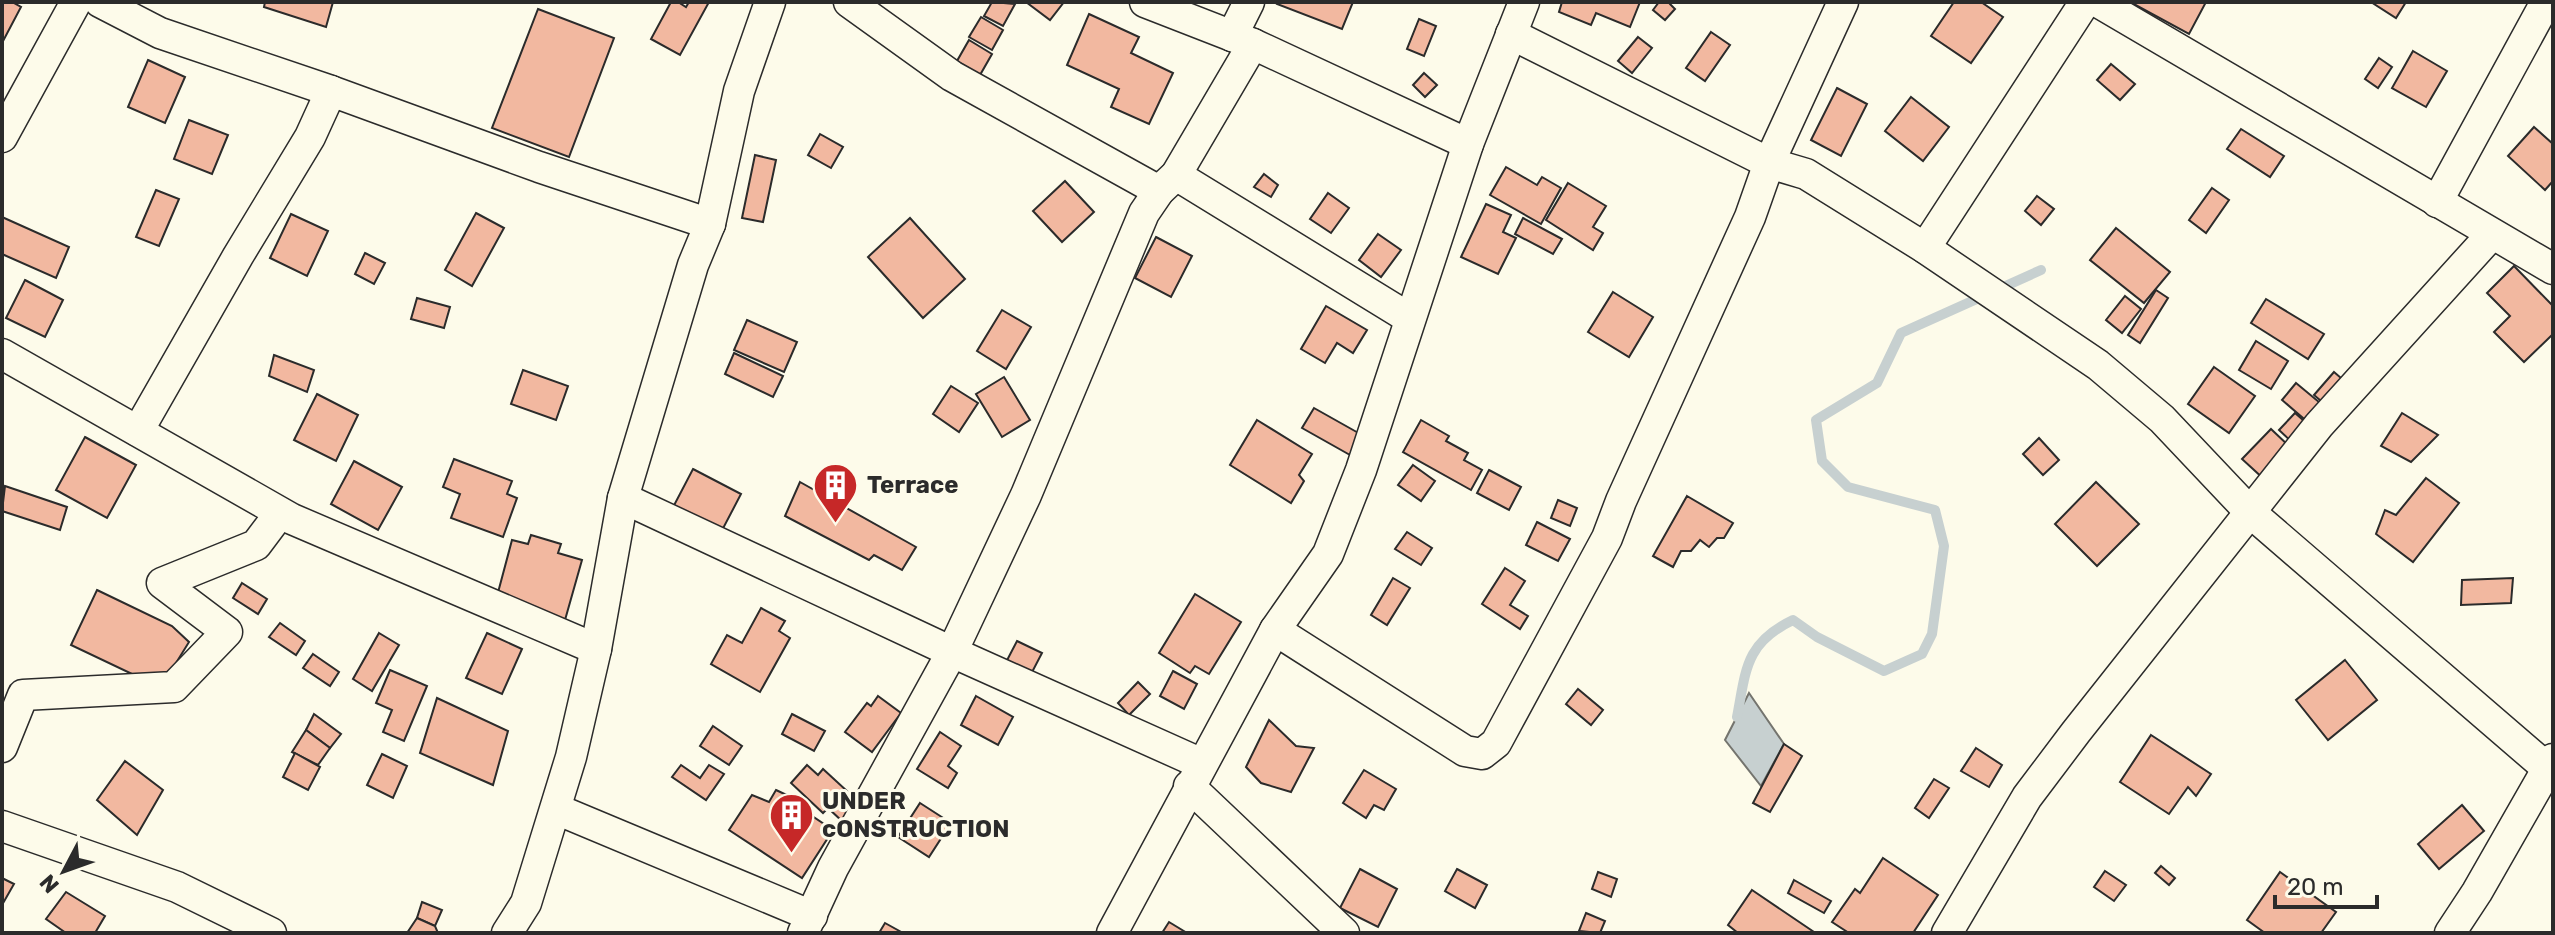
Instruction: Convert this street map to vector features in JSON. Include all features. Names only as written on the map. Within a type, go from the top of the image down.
[{"type":"street","points":[[2,137],[76,2]]},
{"type":"street","points":[[100,2],[160,33],[710,224]]},
{"type":"street","points":[[507,933],[526,903],[556,809],[596,649],[623,498],[693,265],[710,224],[739,91],[770,2]]},
{"type":"street","points":[[849,2],[952,76],[1168,183],[1409,318]]},
{"type":"street","points":[[1145,2],[1242,40],[1468,144]]},
{"type":"street","points":[[556,809],[807,924],[833,868],[952,652],[1026,495],[1144,213],[1168,183],[1242,40],[1249,2]]},
{"type":"street","points":[[1112,933],[1275,630],[1328,554],[1341,526],[1468,144],[1524,2]]},
{"type":"street","points":[[1275,630],[1465,751],[1482,754],[1496,743],[1607,538],[1750,217],[1769,163],[1843,2]]},
{"type":"street","points":[[1925,248],[2085,2]]},
{"type":"street","points":[[2098,2],[2553,269]]},
{"type":"street","points":[[2437,202],[2546,2],[2553,2]]},
{"type":"street","points":[[1511,34],[1769,163],[1806,174],[1925,248],[2098,365],[2162,419],[2251,513],[2551,764],[2450,933]]},
{"type":"street","points":[[138,431],[310,137],[331,91]]},
{"type":"street","points":[[1947,933],[2027,797],[2076,732],[2319,425],[2492,234]]},
{"type":"street","points":[[2,354],[280,513],[596,649]]},
{"type":"street","points":[[623,498],[952,652],[1196,775],[1344,933]]},
{"type":"street","points":[[2,747],[23,695],[174,687],[227,632],[162,583],[256,545],[280,513]]},
{"type":"street","points":[[2,826],[177,887],[271,933]]},
{"type":"shaded area","points":[[1749,693],[1784,744],[1761,786],[1725,740]]},
{"type":"building","points":[[2,2],[12,2],[21,7],[2,43]]},
{"type":"building","points":[[265,2],[333,2],[326,27],[264,7]]},
{"type":"building","points":[[671,2],[686,7],[689,2],[709,2],[680,55],[651,39]]},
{"type":"building","points":[[992,2],[1015,4],[1003,26],[984,16]]},
{"type":"building","points":[[1026,2],[1064,2],[1050,20]]},
{"type":"building","points":[[1278,2],[1353,2],[1342,29]]},
{"type":"building","points":[[1562,2],[1640,2],[1630,27],[1596,13],[1591,25],[1559,12]]},
{"type":"building","points":[[1659,2],[1671,2],[1675,9],[1665,20],[1653,10]]},
{"type":"building","points":[[1954,2],[1981,2],[2003,17],[1971,63],[1931,36]]},
{"type":"building","points":[[2130,2],[2206,2],[2189,34]]},
{"type":"building","points":[[2371,2],[2406,2],[2396,18]]},
{"type":"building","points":[[538,9],[614,38],[569,157],[492,128]]},
{"type":"building","points":[[1089,14],[1139,37],[1131,53],[1173,73],[1149,124],[1111,107],[1119,89],[1067,65]]},
{"type":"building","points":[[981,17],[1003,30],[992,50],[969,37]]},
{"type":"building","points":[[1419,19],[1436,26],[1424,56],[1407,49]]},
{"type":"building","points":[[1711,32],[1730,45],[1705,81],[1686,68]]},
{"type":"building","points":[[1638,37],[1652,48],[1632,73],[1618,61]]},
{"type":"building","points":[[969,40],[992,54],[980,75],[957,61]]},
{"type":"building","points":[[2413,51],[2447,71],[2426,107],[2392,88]]},
{"type":"building","points":[[2379,58],[2392,67],[2378,88],[2365,79]]},
{"type":"building","points":[[148,60],[185,77],[165,123],[128,107]]},
{"type":"building","points":[[2111,64],[2135,84],[2120,100],[2097,80]]},
{"type":"building","points":[[1424,73],[1437,85],[1425,97],[1413,85]]},
{"type":"building","points":[[1837,88],[1867,104],[1841,156],[1811,140]]},
{"type":"building","points":[[1911,97],[1949,127],[1923,161],[1885,131]]},
{"type":"building","points":[[189,120],[228,135],[212,174],[174,159]]},
{"type":"building","points":[[2534,127],[2553,144],[2553,181],[2545,190],[2508,156]]},
{"type":"building","points":[[2241,129],[2284,156],[2270,177],[2227,149]]},
{"type":"building","points":[[820,134],[843,147],[831,168],[808,155]]},
{"type":"building","points":[[755,155],[776,160],[763,222],[742,218]]},
{"type":"building","points":[[1506,167],[1537,185],[1542,177],[1561,188],[1541,224],[1490,195]]},
{"type":"building","points":[[1264,174],[1278,185],[1271,197],[1254,187]]},
{"type":"building","points":[[1065,181],[1094,212],[1062,242],[1033,211]]},
{"type":"building","points":[[1568,183],[1606,206],[1593,227],[1603,233],[1593,250],[1546,220]]},
{"type":"building","points":[[2212,188],[2229,200],[2206,233],[2189,220]]},
{"type":"building","points":[[156,190],[179,199],[159,246],[136,237]]},
{"type":"building","points":[[1328,193],[1349,208],[1331,233],[1310,219]]},
{"type":"building","points":[[2037,196],[2054,209],[2041,225],[2025,211]]},
{"type":"building","points":[[1486,204],[1511,215],[1503,232],[1516,238],[1498,274],[1461,257]]},
{"type":"building","points":[[476,213],[504,228],[472,286],[445,270]]},
{"type":"building","points":[[291,214],[328,231],[307,276],[270,258]]},
{"type":"building","points":[[2,217],[69,247],[56,278],[2,254]]},
{"type":"building","points":[[910,218],[965,279],[923,318],[868,257]]},
{"type":"building","points":[[1523,218],[1562,239],[1553,254],[1515,234]]},
{"type":"building","points":[[2116,228],[2170,272],[2144,303],[2090,260]]},
{"type":"building","points":[[1378,234],[1401,250],[1381,277],[1359,260]]},
{"type":"building","points":[[1156,237],[1192,256],[1171,297],[1135,278]]},
{"type":"building","points":[[365,253],[385,263],[374,284],[355,274]]},
{"type":"building","points":[[2514,266],[2553,306],[2553,334],[2524,362],[2494,332],[2510,316],[2487,293]]},
{"type":"building","points":[[25,280],[63,300],[45,337],[6,318]]},
{"type":"building","points":[[2156,290],[2168,298],[2140,343],[2128,335]]},
{"type":"building","points":[[1613,292],[1653,317],[1629,357],[1588,332]]},
{"type":"building","points":[[2125,296],[2141,309],[2122,333],[2106,320]]},
{"type":"building","points":[[417,298],[450,307],[444,328],[411,319]]},
{"type":"building","points":[[2266,299],[2324,334],[2308,359],[2251,323]]},
{"type":"building","points":[[1326,306],[1367,330],[1353,353],[1337,343],[1325,363],[1301,349]]},
{"type":"building","points":[[1002,310],[1031,327],[1006,369],[977,351]]},
{"type":"building","points":[[747,320],[797,342],[784,372],[734,350]]},
{"type":"building","points":[[2256,341],[2288,361],[2271,389],[2239,370]]},
{"type":"building","points":[[734,353],[783,376],[773,397],[725,374]]},
{"type":"building","points":[[274,355],[314,370],[307,392],[269,376]]},
{"type":"building","points":[[2214,367],[2255,396],[2229,433],[2188,404]]},
{"type":"building","points":[[523,370],[568,386],[556,420],[511,404]]},
{"type":"building","points":[[2334,372],[2348,384],[2328,407],[2314,395]]},
{"type":"building","points":[[1004,377],[1030,420],[1002,437],[976,394]]},
{"type":"building","points":[[2296,383],[2325,407],[2310,424],[2282,400]]},
{"type":"building","points":[[951,386],[978,403],[959,432],[933,414]]},
{"type":"building","points":[[317,394],[358,415],[336,461],[294,440]]},
{"type":"building","points":[[1314,408],[1362,435],[1350,455],[1302,428]]},
{"type":"building","points":[[2295,413],[2311,427],[2295,445],[2279,430]]},
{"type":"building","points":[[2402,413],[2438,435],[2411,462],[2381,446]]},
{"type":"building","points":[[1257,420],[1312,454],[1299,475],[1304,481],[1291,503],[1230,465]]},
{"type":"building","points":[[1421,420],[1449,436],[1446,441],[1468,453],[1464,460],[1482,470],[1471,490],[1403,452]]},
{"type":"building","points":[[2271,429],[2293,450],[2265,480],[2242,459]]},
{"type":"building","points":[[85,437],[136,465],[107,518],[56,490]]},
{"type":"building","points":[[2039,438],[2059,460],[2043,475],[2023,454]]},
{"type":"building","points":[[454,459],[512,481],[507,494],[517,498],[503,537],[451,518],[460,494],[443,487]]},
{"type":"building","points":[[354,461],[402,487],[378,530],[331,504]]},
{"type":"building","points":[[1413,465],[1435,481],[1421,501],[1398,485]]},
{"type":"building","points":[[693,469],[741,494],[718,538],[670,513]]},
{"type":"building","points":[[1489,470],[1521,487],[1509,510],[1477,493]]},
{"type":"building","points":[[2426,478],[2459,503],[2413,562],[2376,534],[2385,510],[2396,515]]},
{"type":"building","name":"Terrace","points":[[800,482],[916,547],[902,570],[874,555],[869,560],[785,516]]},
{"type":"building","points":[[2096,482],[2139,524],[2097,566],[2055,524]]},
{"type":"building","points":[[5,486],[67,507],[60,530],[2,511]]},
{"type":"building","points":[[1687,496],[1733,523],[1724,538],[1717,538],[1709,547],[1700,540],[1691,551],[1681,551],[1673,567],[1653,556]]},
{"type":"building","points":[[1558,500],[1577,508],[1570,526],[1551,518]]},
{"type":"building","points":[[1537,522],[1570,539],[1558,561],[1526,545]]},
{"type":"building","points":[[1407,532],[1432,548],[1421,565],[1395,549]]},
{"type":"building","points":[[531,535],[561,544],[558,553],[582,560],[565,620],[496,600],[512,540],[528,544]]},
{"type":"building","points":[[1505,568],[1525,581],[1510,605],[1528,616],[1520,629],[1482,604]]},
{"type":"building","points":[[1393,578],[1410,588],[1387,625],[1371,615]]},
{"type":"building","points":[[2513,578],[2511,603],[2461,605],[2462,580]]},
{"type":"building","points":[[242,583],[267,599],[258,614],[233,598]]},
{"type":"building","points":[[97,590],[172,626],[189,642],[168,676],[132,674],[71,645]]},
{"type":"building","points":[[1195,594],[1241,622],[1209,674],[1195,666],[1190,673],[1159,653]]},
{"type":"building","points":[[761,608],[785,621],[779,631],[790,638],[760,692],[711,664],[727,635],[742,643]]},
{"type":"building","points":[[280,623],[305,641],[296,655],[269,637]]},
{"type":"building","points":[[379,633],[399,645],[372,691],[353,679]]},
{"type":"building","points":[[487,633],[522,649],[502,694],[466,678]]},
{"type":"building","points":[[1017,641],[1042,653],[1029,678],[1004,666]]},
{"type":"building","points":[[313,654],[339,672],[330,686],[303,668]]},
{"type":"building","points":[[2345,660],[2377,700],[2328,740],[2296,700]]},
{"type":"building","points":[[390,670],[427,686],[404,741],[383,732],[392,710],[376,703]]},
{"type":"building","points":[[1173,671],[1197,684],[1184,709],[1160,696]]},
{"type":"building","points":[[1138,682],[1150,694],[1129,715],[1118,703]]},
{"type":"building","points":[[1578,689],[1603,710],[1591,725],[1566,704]]},
{"type":"building","points":[[878,696],[901,713],[872,752],[845,732],[867,703],[871,706]]},
{"type":"building","points":[[976,696],[1013,717],[998,745],[961,725]]},
{"type":"building","points":[[437,698],[508,731],[493,785],[420,753]]},
{"type":"building","points":[[314,714],[341,734],[330,748],[306,730]]},
{"type":"building","points":[[792,714],[825,731],[814,751],[782,734]]},
{"type":"building","points":[[1269,720],[1296,746],[1314,748],[1291,792],[1261,783],[1246,767]]},
{"type":"building","points":[[713,726],[742,746],[729,765],[700,746]]},
{"type":"building","points":[[306,730],[330,748],[318,765],[292,752]]},
{"type":"building","points":[[940,732],[961,746],[948,766],[957,773],[948,788],[917,769]]},
{"type":"building","points":[[2151,735],[2211,774],[2196,796],[2188,787],[2169,814],[2120,782]]},
{"type":"building","points":[[1784,744],[1802,756],[1770,812],[1753,803]]},
{"type":"building","points":[[1976,748],[2002,765],[1989,787],[1961,771]]},
{"type":"building","points":[[295,753],[320,767],[308,790],[283,777]]},
{"type":"building","points":[[382,754],[407,766],[393,798],[367,785]]},
{"type":"building","points":[[125,761],[163,790],[137,835],[97,800]]},
{"type":"building","points":[[681,765],[700,778],[709,765],[724,774],[706,800],[672,777]]},
{"type":"building","points":[[807,765],[818,775],[823,769],[860,803],[843,822],[828,808],[823,813],[791,783]]},
{"type":"building","points":[[1364,770],[1396,789],[1384,810],[1374,805],[1366,818],[1343,803]]},
{"type":"building","points":[[1934,779],[1949,788],[1929,818],[1915,808]]},
{"type":"building","name":"UNDER cONSTRUCTION","points":[[776,790],[791,797],[787,806],[806,819],[809,814],[833,830],[802,878],[729,830],[752,795],[769,802]]},
{"type":"building","points":[[920,803],[951,823],[929,857],[898,837]]},
{"type":"building","points":[[2462,805],[2484,831],[2439,869],[2418,844]]},
{"type":"building","points":[[1883,858],[1938,895],[1913,933],[1849,933],[1832,922],[1855,889],[1860,893]]},
{"type":"building","points":[[2161,866],[2175,878],[2169,885],[2155,873]]},
{"type":"building","points":[[1360,869],[1397,889],[1378,927],[1340,908]]},
{"type":"building","points":[[1457,869],[1487,885],[1475,908],[1445,891]]},
{"type":"building","points":[[2105,871],[2126,885],[2114,901],[2094,887]]},
{"type":"building","points":[[1598,872],[1617,879],[1611,897],[1592,889]]},
{"type":"building","points":[[2280,872],[2336,912],[2321,933],[2265,933],[2247,920]]},
{"type":"building","points":[[2,878],[14,884],[2,905]]},
{"type":"building","points":[[1794,880],[1831,901],[1824,913],[1788,893]]},
{"type":"building","points":[[1752,890],[1814,933],[1738,933],[1728,925]]},
{"type":"building","points":[[66,892],[105,916],[95,933],[66,933],[46,919]]},
{"type":"building","points":[[422,902],[442,910],[435,926],[417,918]]},
{"type":"building","points":[[1586,913],[1605,921],[1600,933],[1579,931]]},
{"type":"building","points":[[417,918],[435,926],[438,933],[407,933]]},
{"type":"building","points":[[1169,922],[1187,933],[1162,933]]},
{"type":"building","points":[[885,923],[903,933],[879,933]]},
{"type":"waterway","points":[[1737,717],[1750,660],[1765,638],[1793,620],[1817,637],[1884,671],[1922,654],[1932,634],[1944,546],[1935,510],[1848,487],[1822,461],[1816,420],[1877,383],[1901,333],[2041,270]]},
{"type":"place","name":"Terrace","points":[[836,524]]},
{"type":"place","name":"UNDER cONSTRUCTION","points":[[791,854]]}]
